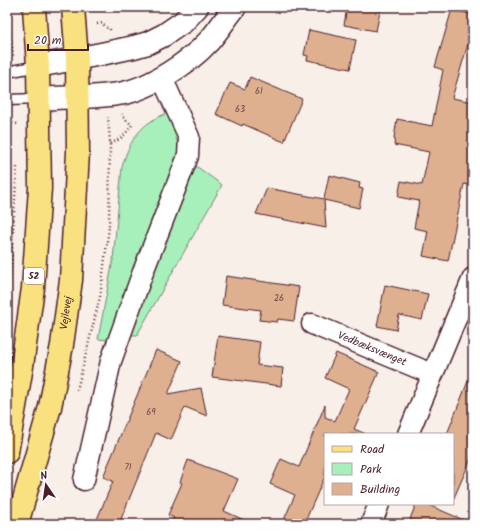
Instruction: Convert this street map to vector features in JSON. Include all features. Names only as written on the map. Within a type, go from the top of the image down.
[{"type":"main road","name":"52","points":[[7,452],[22,366],[33,288],[40,188],[38,66],[34,7]]},
{"type":"main road","name":"Vejlevej","points":[[17,524],[50,407],[64,331],[71,280],[78,152],[77,59],[73,7]]},
{"type":"street","points":[[38,66],[134,47],[148,42],[164,35],[183,22],[198,7]]},
{"type":"street","points":[[39,99],[119,94],[140,88],[162,78],[186,61],[208,42],[234,7]]},
{"type":"street","points":[[84,480],[111,361],[143,272],[188,156],[189,136],[162,78]]},
{"type":"street","points":[[408,433],[473,278]]},
{"type":"street","name":"Vedbæksvænget","points":[[312,324],[432,374]]},
{"type":"street","points":[[371,524],[379,505]]},
{"type":"lane","points":[[11,72],[38,66]]},
{"type":"lane","points":[[12,100],[39,99]]},
{"type":"path","points":[[8,7],[11,34],[11,72]]},
{"type":"path","points":[[7,35],[11,34]]},
{"type":"path","points":[[12,100],[18,130]]},
{"type":"path","points":[[7,118],[10,123],[18,124]]},
{"type":"path","points":[[110,143],[116,142],[123,138],[132,125]]},
{"type":"path","points":[[8,303],[17,160]]},
{"type":"green space","points":[[168,113],[178,144],[178,152],[108,340],[98,339],[113,260],[122,167],[128,149],[143,127]]},
{"type":"green space","points":[[196,166],[222,185],[137,335],[125,335],[164,229]]},
{"type":"building","points":[[347,7],[381,7],[376,31],[344,25]]},
{"type":"building","points":[[452,9],[473,15],[473,27],[452,98],[473,102],[473,175],[471,185],[464,184],[448,261],[423,256],[428,231],[414,228],[419,201],[398,197],[401,181],[422,185],[429,152],[394,145],[394,138],[397,119],[432,126],[443,70],[435,67]]},
{"type":"building","points":[[309,30],[356,40],[350,69],[307,60],[308,56],[304,55]]},
{"type":"building","points":[[250,77],[302,99],[284,142],[216,114],[230,83],[245,89]]},
{"type":"building","points":[[329,175],[360,183],[359,188],[363,189],[359,208],[324,200],[326,228],[256,214],[267,188],[324,199]]},
{"type":"building","points":[[226,276],[299,287],[294,321],[278,319],[277,322],[259,320],[261,310],[222,305]]},
{"type":"building","points":[[385,285],[428,294],[422,320],[399,315],[396,330],[377,326]]},
{"type":"building","points":[[218,336],[260,342],[257,365],[283,368],[281,386],[212,377]]},
{"type":"building","points":[[156,350],[182,361],[168,394],[201,388],[207,416],[185,407],[171,440],[156,433],[119,524],[95,524],[113,481],[103,477]]},
{"type":"building","points":[[336,353],[379,372],[354,429],[364,433],[324,433],[324,478],[304,524],[282,524],[295,495],[270,484],[281,459],[299,467],[325,405],[325,417],[335,421],[349,389],[325,378]]},
{"type":"building","points":[[472,371],[473,454],[454,498],[454,433],[447,433]]},
{"type":"building","points":[[188,460],[238,479],[224,511],[253,524],[171,524],[174,518],[168,515],[182,483],[180,482]]},
{"type":"building","points":[[416,505],[428,505],[473,524],[422,524],[410,519]]}]
